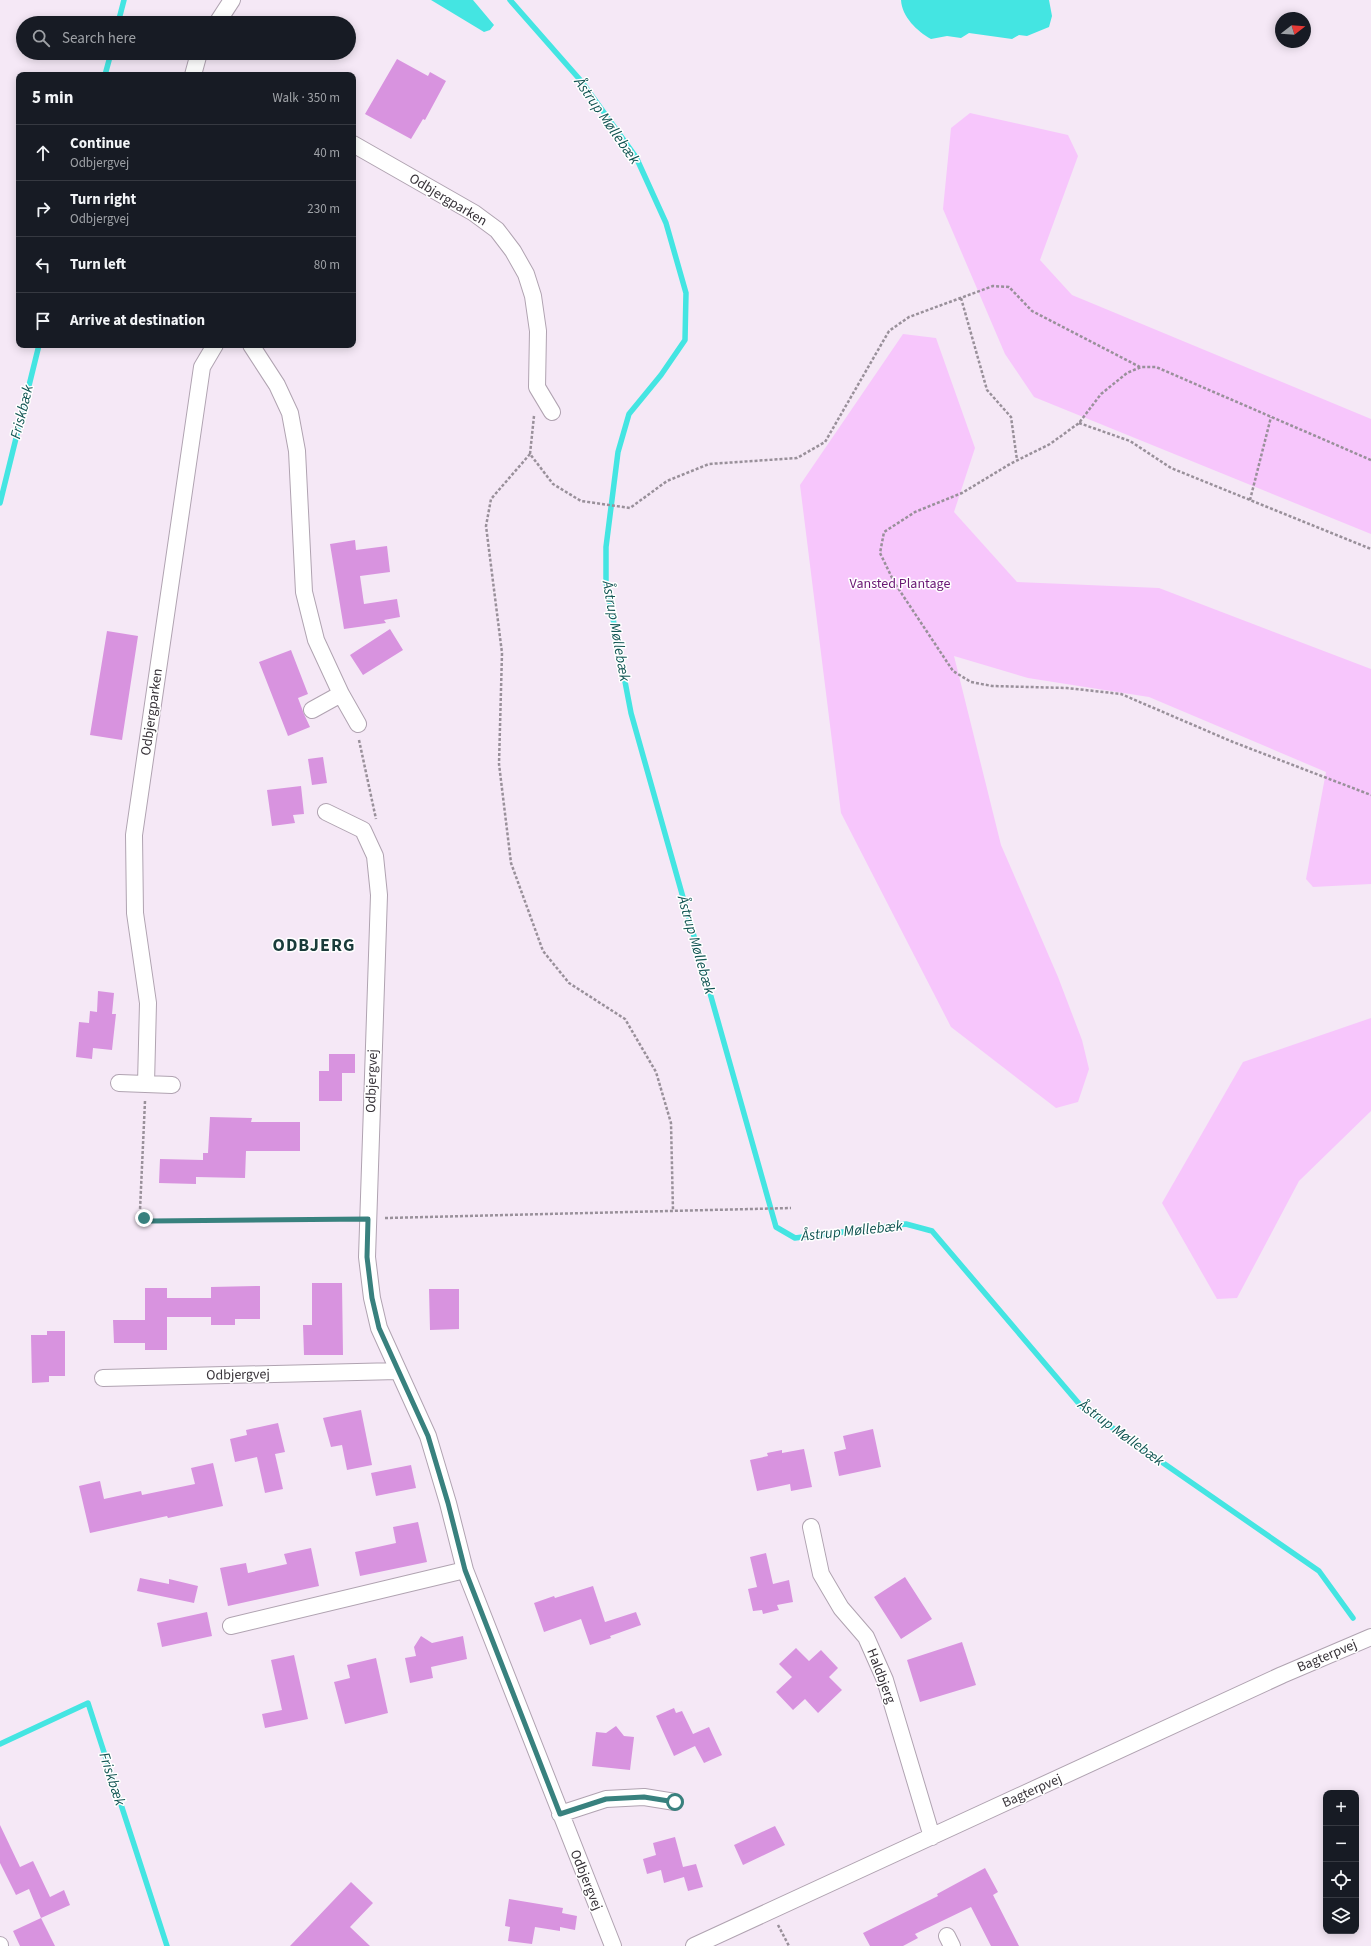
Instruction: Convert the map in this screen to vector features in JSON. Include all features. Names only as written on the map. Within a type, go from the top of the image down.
[{"type":"street","points":[[222,16],[232,0]]},
{"type":"street","points":[[194,72],[197,60]]},
{"type":"street","name":"Odbjergparken","points":[[356,146],[474,213],[497,230],[513,251],[526,274],[533,296],[538,331],[537,387]]},
{"type":"street","name":"Odbjergparken","points":[[146,1084],[148,1003],[135,913],[134,835],[202,367],[213,348]]},
{"type":"street","points":[[254,348],[277,385],[290,412],[297,451],[304,592],[316,640],[341,694],[358,724]]},
{"type":"street","points":[[537,387],[552,412]]},
{"type":"street","points":[[312,710],[341,694]]},
{"type":"street","name":"Odbjergvej","points":[[326,812],[363,830],[375,856],[379,895],[367,1257],[372,1298],[379,1328],[428,1436],[448,1503],[465,1570],[613,1946]]},
{"type":"street","points":[[119,1084],[172,1085]]},
{"type":"street","name":"Odbjergvej","points":[[103,1378],[398,1371]]},
{"type":"street","name":"Haldbjerg","points":[[811,1527],[821,1574],[841,1608],[866,1637],[885,1680],[932,1837]]},
{"type":"street","points":[[231,1626],[465,1570]]},
{"type":"street","name":"Bagterpvej","points":[[694,1946],[1282,1675],[1371,1637]]},
{"type":"street","points":[[560,1814],[606,1799],[644,1797],[675,1802]]},
{"type":"path","points":[[530,454],[553,484],[581,501],[630,508],[667,481],[709,464],[797,458],[825,442],[889,331],[909,317],[993,286],[1009,288],[1032,311],[1140,367]]},
{"type":"path","points":[[961,298],[988,390],[1011,417],[1017,460]]},
{"type":"path","points":[[1371,460],[1156,367],[1140,367],[1127,373],[1101,394],[1079,423],[1050,444],[1017,460],[962,493],[915,512],[884,532],[880,553],[894,582],[953,671],[971,682],[992,686],[1067,688],[1121,694],[1227,739],[1371,796]]},
{"type":"path","points":[[537,387],[530,454],[491,499],[486,526],[502,653],[499,764],[511,863],[542,951],[569,983],[625,1019],[656,1072],[672,1123],[673,1211]]},
{"type":"path","points":[[1250,500],[1271,417]]},
{"type":"path","points":[[1079,423],[1130,441],[1171,468],[1371,549]]},
{"type":"path","points":[[358,724],[358,733],[372,802],[378,822]]},
{"type":"path","points":[[146,1084],[140,1210],[144,1218],[151,1221],[368,1219],[791,1208]]},
{"type":"path","points":[[771,1910],[789,1946]]},
{"type":"green space","points":[[970,113],[1068,135],[1078,156],[1040,260],[1072,295],[1371,419],[1371,534],[1034,397],[1005,354],[943,209],[951,128]]},
{"type":"green space","name":"Vansted Plantage","points":[[903,334],[936,338],[975,448],[954,512],[1017,582],[1159,588],[1371,669],[1371,884],[1313,887],[1306,879],[1326,772],[1149,697],[1028,678],[954,656],[1001,845],[1058,977],[1082,1040],[1089,1069],[1078,1102],[1056,1108],[951,1027],[841,813],[800,485]]},
{"type":"green space","points":[[1371,1018],[1371,1111],[1299,1181],[1237,1298],[1217,1299],[1162,1203],[1243,1062]]},
{"type":"water","points":[[431,0],[473,0],[494,25],[490,30],[484,32]]},
{"type":"water","points":[[901,0],[1049,0],[1052,16],[1049,27],[1027,36],[1019,35],[1012,39],[969,33],[961,38],[947,36],[931,39],[916,28],[907,18]]},
{"type":"building","points":[[397,59],[428,76],[430,72],[446,81],[425,120],[423,119],[411,139],[365,114]]},
{"type":"building","points":[[355,540],[356,550],[387,546],[390,572],[360,576],[364,604],[397,599],[400,617],[384,620],[386,623],[344,629],[330,544]]},
{"type":"building","points":[[390,629],[403,650],[363,675],[350,655]]},
{"type":"building","points":[[107,631],[138,636],[122,740],[90,735]]},
{"type":"building","points":[[291,650],[308,694],[298,698],[310,727],[288,736],[259,662]]},
{"type":"building","points":[[323,757],[327,783],[312,785],[308,759]]},
{"type":"building","points":[[301,786],[304,814],[293,815],[295,823],[272,826],[267,790]]},
{"type":"building","points":[[98,991],[114,993],[112,1014],[116,1014],[112,1050],[93,1048],[92,1059],[76,1057],[79,1022],[89,1023],[90,1011],[97,1012]]},
{"type":"building","points":[[329,1054],[355,1054],[355,1073],[342,1073],[342,1101],[319,1101],[319,1071],[329,1071]]},
{"type":"building","points":[[210,1117],[252,1118],[251,1122],[300,1122],[300,1151],[246,1151],[245,1178],[196,1177],[196,1184],[159,1183],[160,1159],[203,1160],[203,1153],[208,1153]]},
{"type":"building","points":[[312,1283],[342,1283],[343,1355],[304,1355],[303,1325],[312,1325]]},
{"type":"building","points":[[260,1286],[260,1319],[235,1319],[235,1325],[211,1325],[211,1317],[167,1317],[167,1350],[145,1350],[145,1343],[114,1343],[113,1320],[145,1320],[145,1288],[167,1288],[167,1298],[211,1298],[211,1287]]},
{"type":"building","points":[[429,1289],[459,1289],[459,1329],[430,1330]]},
{"type":"building","points":[[47,1331],[65,1331],[65,1376],[49,1376],[49,1382],[32,1383],[31,1335],[47,1335]]},
{"type":"building","points":[[361,1410],[372,1465],[347,1470],[342,1445],[331,1447],[323,1418]]},
{"type":"building","points":[[278,1423],[285,1452],[275,1454],[283,1489],[265,1493],[257,1457],[235,1462],[230,1439],[247,1435],[246,1430]]},
{"type":"building","points":[[873,1429],[881,1467],[839,1476],[834,1452],[846,1449],[843,1436]]},
{"type":"building","points":[[804,1449],[812,1487],[791,1491],[790,1484],[757,1491],[750,1460],[768,1456],[767,1453],[782,1450],[782,1453]]},
{"type":"building","points":[[213,1463],[223,1506],[168,1518],[167,1516],[90,1533],[79,1486],[100,1481],[104,1499],[141,1491],[142,1495],[195,1484],[191,1468]]},
{"type":"building","points":[[411,1465],[416,1488],[376,1496],[371,1473]]},
{"type":"building","points":[[418,1522],[427,1562],[360,1576],[355,1552],[396,1543],[393,1527]]},
{"type":"building","points":[[311,1548],[319,1586],[228,1606],[220,1568],[246,1563],[248,1573],[287,1564],[284,1554]]},
{"type":"building","points":[[766,1553],[773,1584],[789,1580],[793,1602],[777,1605],[779,1610],[763,1614],[762,1610],[753,1611],[748,1589],[757,1587],[750,1557]]},
{"type":"building","points":[[905,1577],[932,1619],[901,1639],[874,1597]]},
{"type":"building","points":[[140,1578],[169,1584],[169,1579],[198,1586],[194,1603],[137,1591]]},
{"type":"building","points":[[593,1586],[605,1622],[636,1612],[641,1625],[590,1645],[581,1619],[544,1632],[534,1603]]},
{"type":"building","points":[[207,1612],[212,1636],[162,1647],[157,1623]]},
{"type":"building","points":[[421,1636],[432,1643],[463,1636],[467,1659],[431,1667],[433,1678],[410,1683],[405,1658],[416,1656],[414,1647]]},
{"type":"building","points":[[962,1642],[976,1685],[920,1702],[907,1660]]},
{"type":"building","points":[[796,1648],[809,1661],[821,1650],[838,1668],[829,1677],[842,1690],[818,1713],[805,1699],[793,1710],[776,1692],[792,1677],[779,1664]]},
{"type":"building","points":[[294,1655],[308,1719],[265,1728],[262,1714],[282,1710],[271,1660]]},
{"type":"building","points":[[376,1658],[388,1713],[345,1724],[334,1682],[350,1678],[347,1665]]},
{"type":"building","points":[[674,1708],[676,1713],[682,1711],[693,1734],[709,1727],[722,1755],[704,1763],[695,1746],[674,1756],[656,1716]]},
{"type":"building","points":[[616,1726],[624,1736],[634,1737],[630,1770],[592,1766],[596,1732],[606,1733]]},
{"type":"building","points":[[0,1825],[20,1867],[33,1861],[50,1897],[64,1890],[70,1905],[41,1918],[29,1889],[16,1895],[0,1863]]},
{"type":"building","points":[[775,1826],[785,1845],[743,1865],[734,1845]]},
{"type":"building","points":[[675,1837],[683,1867],[696,1864],[703,1887],[688,1891],[684,1877],[664,1883],[661,1870],[647,1874],[643,1859],[656,1855],[653,1843]]},
{"type":"building","points":[[985,1868],[998,1892],[993,1895],[1019,1946],[991,1946],[971,1907],[915,1934],[918,1938],[903,1946],[870,1946],[863,1933],[938,1896],[937,1894]]},
{"type":"building","points":[[351,1882],[373,1903],[350,1927],[370,1946],[290,1946]]},
{"type":"building","points":[[509,1899],[563,1908],[562,1913],[577,1916],[575,1930],[560,1927],[560,1931],[535,1927],[532,1944],[508,1941],[510,1927],[505,1926]]},
{"type":"building","points":[[41,1918],[55,1946],[20,1946],[13,1931]]},
{"type":"waterway","name":"Friskbæk","points":[[120,16],[124,0]]},
{"type":"waterway","name":"Åstrup Møllebæk","points":[[510,0],[582,82],[636,157],[666,223],[686,293],[685,340],[661,375],[629,414],[618,452],[606,547],[606,582],[631,713],[776,1227],[795,1238],[906,1224],[932,1231],[1081,1406],[1319,1571],[1353,1618]]},
{"type":"waterway","name":"Friskbæk","points":[[106,72],[109,60]]},
{"type":"waterway","name":"Friskbæk","points":[[0,503],[38,348]]},
{"type":"waterway","name":"Friskbæk","points":[[0,1744],[88,1703],[167,1946]]},
{"type":"district","name":"ODBJERG","points":[[314,945]]},
{"type":"route","points":[[144,1218],[151,1221],[368,1219],[367,1257],[372,1298],[379,1328],[428,1436],[448,1503],[465,1570],[494,1648],[560,1814],[606,1799],[644,1797],[675,1802]]}]
